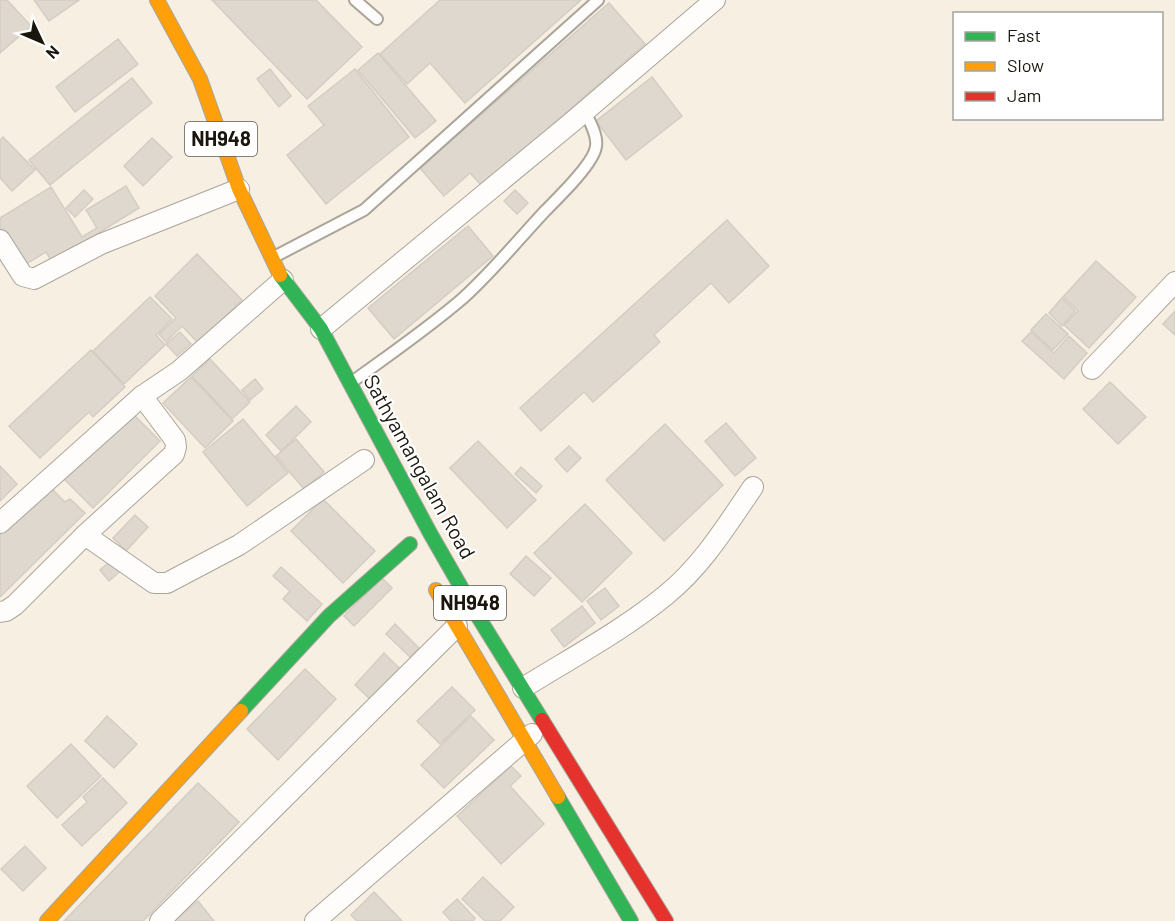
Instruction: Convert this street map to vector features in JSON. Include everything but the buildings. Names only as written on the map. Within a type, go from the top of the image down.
[{"type":"main road","name":"Sathyamangalam Road","points":[[158,0],[200,80],[239,189],[284,280],[321,329],[436,543],[544,726],[666,921]]},
{"type":"main road","name":"Sathyamangalam Road","points":[[284,280],[295,321]]},
{"type":"main road","points":[[48,921],[329,616],[410,545]]},
{"type":"main road","name":"NH948","points":[[428,575],[631,921]]},
{"type":"street","points":[[321,329],[585,111],[715,0]]},
{"type":"street","points":[[0,240],[23,276],[34,279],[101,244],[239,189]]},
{"type":"street","points":[[0,523],[142,396],[178,371],[284,280]]},
{"type":"street","points":[[1092,369],[1175,282]]},
{"type":"street","points":[[0,612],[15,605],[85,535],[167,463],[174,454],[175,440],[142,396]]},
{"type":"street","points":[[85,535],[154,583],[167,583],[239,545],[364,460]]},
{"type":"street","points":[[523,688],[626,624],[668,594],[707,553],[753,487]]},
{"type":"street","points":[[160,921],[457,626]]},
{"type":"street","points":[[315,921],[525,738],[544,726]]},
{"type":"lane","points":[[355,0],[377,19]]},
{"type":"lane","points":[[272,258],[364,210],[598,0]]},
{"type":"lane","points":[[350,384],[461,300],[493,269],[568,187],[593,156],[597,145],[585,111]]},
{"type":"traffic: fast","points":[[280,275],[321,329],[430,533],[477,615],[542,720]]},
{"type":"traffic: fast","points":[[241,711],[329,616],[410,544]]},
{"type":"traffic: fast","points":[[558,797],[631,921]]},
{"type":"traffic: slow","points":[[157,0],[200,79],[239,189],[280,275]]},
{"type":"traffic: slow","points":[[436,590],[558,797]]},
{"type":"traffic: slow","points":[[47,921],[241,711]]},
{"type":"traffic: jam","points":[[542,720],[666,921]]}]
